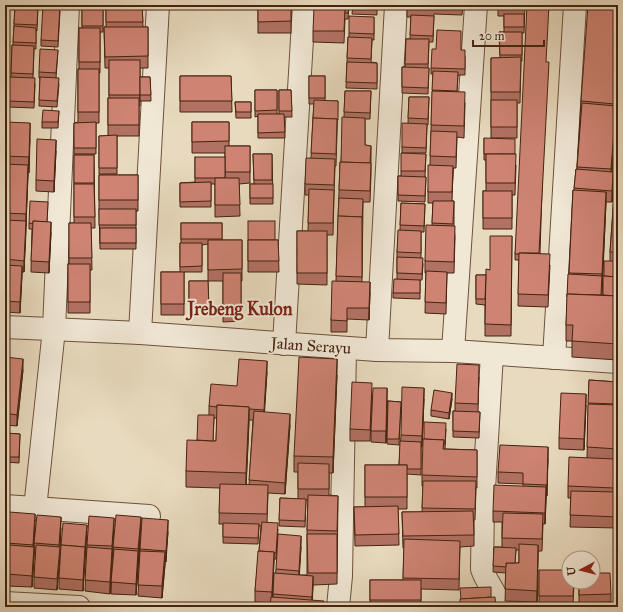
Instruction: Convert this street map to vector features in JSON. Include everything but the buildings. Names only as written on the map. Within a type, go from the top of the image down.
[{"type":"street","points":[[35,509],[54,329],[68,5]]},
{"type":"street","points":[[140,333],[158,5]]},
{"type":"street","points":[[284,344],[304,5]]},
{"type":"street","points":[[377,350],[396,5]]},
{"type":"street","points":[[453,351],[476,5]]},
{"type":"street","points":[[554,358],[576,5]]},
{"type":"street","name":"Jalan Serayu","points":[[5,327],[140,333],[377,350],[453,351],[618,362]]},
{"type":"street","points":[[338,607],[342,576],[345,348]]},
{"type":"street","points":[[492,354],[483,506],[482,569],[485,577],[497,594],[500,607]]},
{"type":"street","points":[[5,506],[149,516]]},
{"type":"street","points":[[5,603],[79,607]]},
{"type":"district","name":"Jrebeng Kulon","points":[[240,309]]}]
